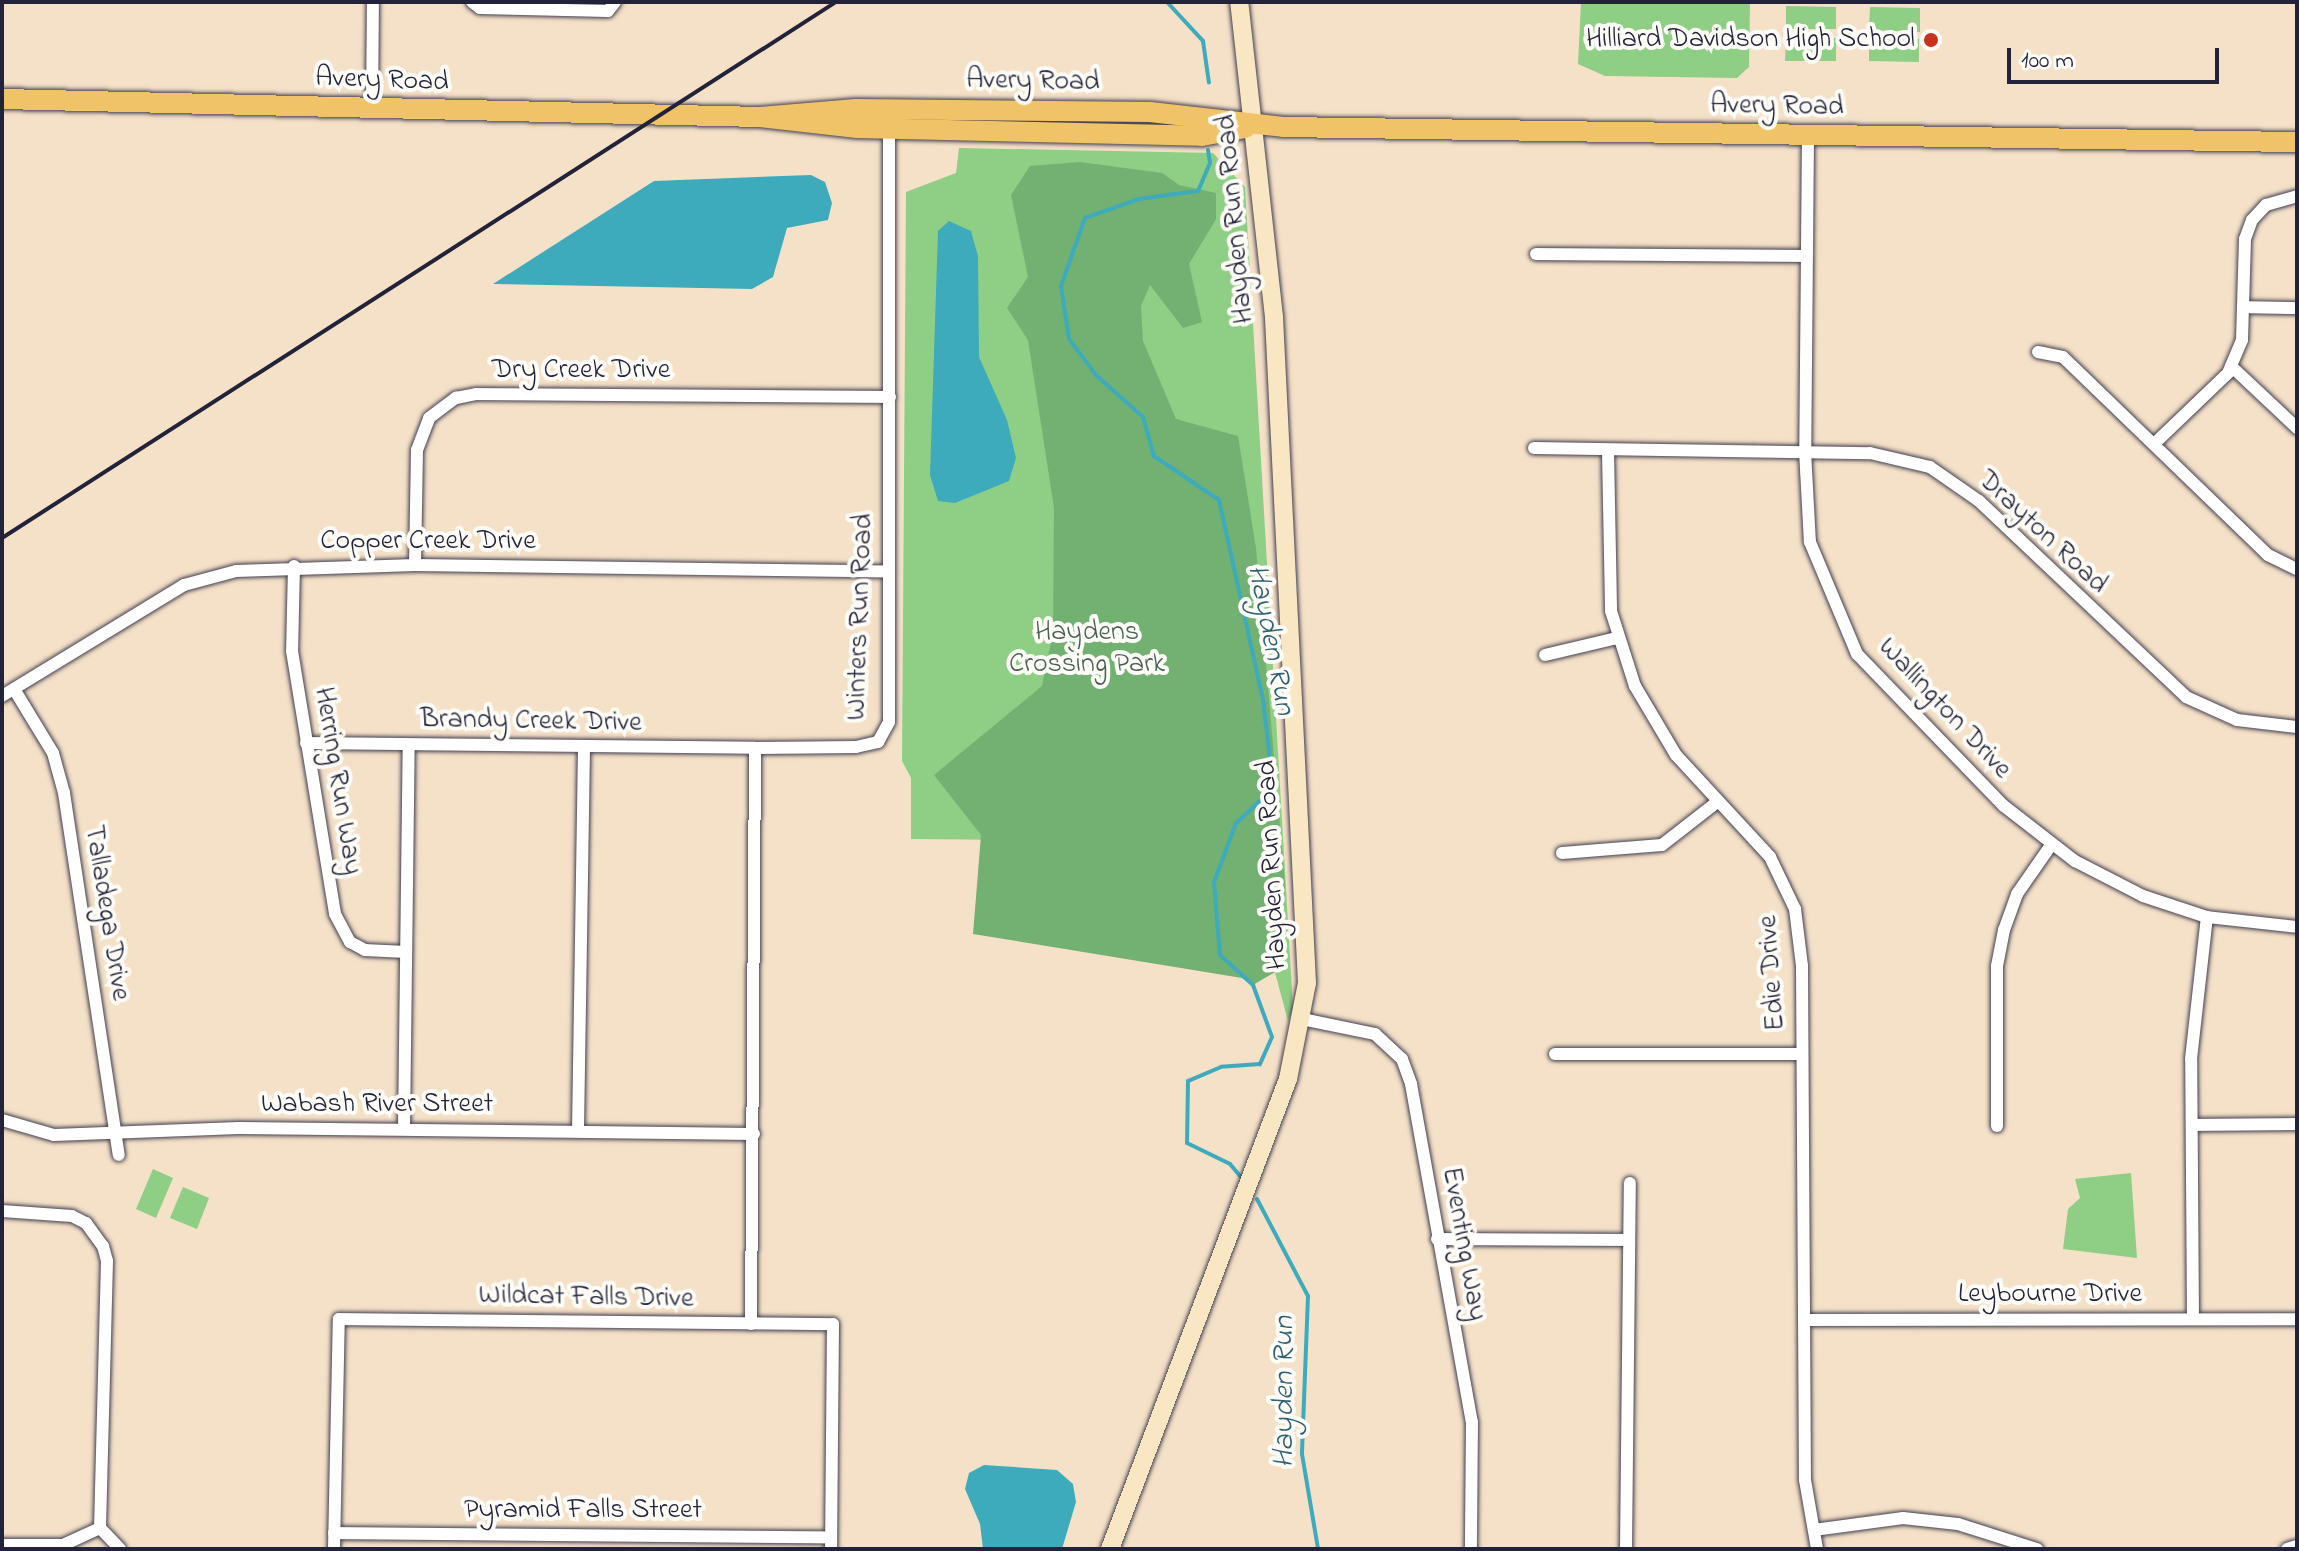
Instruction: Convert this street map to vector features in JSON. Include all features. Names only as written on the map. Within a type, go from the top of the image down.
[{"type":"main road","name":"Hayden Run Road","points":[[1110,1549],[1274,1118],[1302,1019],[1309,946],[1274,317],[1257,126],[1239,2]]},
{"type":"main road","name":"Avery Road","points":[[2,99],[760,117],[889,129],[1202,136],[1257,126]]},
{"type":"main road","name":"Avery Road","points":[[760,117],[856,109],[1150,112],[1206,115],[1257,126],[2297,142]]},
{"type":"street","points":[[372,109],[373,2]]},
{"type":"street","points":[[476,5],[608,11],[615,2]]},
{"type":"street","name":"Winters Run Road","points":[[755,748],[878,742],[889,722],[889,129]]},
{"type":"street","name":"Wallington Drive","points":[[1808,135],[1805,451],[1810,542],[1857,654],[1914,718],[2051,845],[2143,896],[2207,917],[2297,927]]},
{"type":"street","points":[[2154,444],[2231,366],[2242,340],[2245,239],[2252,220],[2266,205],[2297,196]]},
{"type":"street","points":[[1536,254],[1806,256]]},
{"type":"street","points":[[2243,307],[2297,308]]},
{"type":"street","points":[[2038,352],[2063,357],[2268,555],[2297,569]]},
{"type":"street","points":[[2231,366],[2297,428]]},
{"type":"street","name":"Dry Creek Drive","points":[[415,565],[417,450],[429,418],[456,398],[476,394],[890,397]]},
{"type":"street","name":"Drayton Road","points":[[1534,448],[1805,451],[1900,457],[1930,467],[1979,501],[2186,697],[2237,720],[2297,727]]},
{"type":"street","name":"Edie Drive","points":[[1608,451],[1607,546],[1617,638],[1657,727],[1717,802],[1770,857],[1786,883],[1800,938],[1805,1480],[1817,1549]]},
{"type":"street","name":"Copper Creek Drive","points":[[2,696],[184,585],[236,571],[294,566],[415,565],[888,572]]},
{"type":"street","name":"Herring Run Way","points":[[294,566],[292,651],[339,928],[365,950],[406,952]]},
{"type":"street","points":[[1545,655],[1617,638]]},
{"type":"street","name":"Talladega Drive","points":[[14,689],[53,753],[64,793],[119,1155]]},
{"type":"street","name":"Brandy Creek Drive","points":[[306,743],[755,748]]},
{"type":"street","points":[[404,1129],[409,745]]},
{"type":"street","points":[[578,1130],[584,746]]},
{"type":"street","points":[[751,1324],[755,748]]},
{"type":"street","points":[[1562,853],[1623,852],[1662,845],[1717,802]]},
{"type":"street","points":[[1997,1126],[1997,966],[2004,930],[2017,894],[2051,845]]},
{"type":"street","points":[[2193,1319],[2194,1004],[2207,917]]},
{"type":"street","name":"Eventing Way","points":[[1302,1019],[1375,1034],[1402,1059],[1472,1422],[1471,1549]]},
{"type":"street","points":[[1555,1054],[1802,1054]]},
{"type":"street","name":"Wabash River Street","points":[[2,1120],[54,1135],[116,1136],[239,1128],[754,1134]]},
{"type":"street","points":[[2192,1125],[2297,1124]]},
{"type":"street","points":[[1626,1549],[1630,1183]]},
{"type":"street","points":[[2,1211],[62,1213],[92,1229],[107,1261],[100,1528],[120,1549]]},
{"type":"street","points":[[1437,1239],[1629,1240]]},
{"type":"street","name":"Wildcat Falls Drive","points":[[334,1533],[339,1319],[833,1324],[831,1543]]},
{"type":"street","name":"Leybourne Drive","points":[[1804,1320],[2297,1319]]},
{"type":"street","points":[[1814,1530],[1903,1518],[1958,1524],[2037,1549]]},
{"type":"street","points":[[2,1545],[63,1545],[100,1528]]},
{"type":"street","points":[[334,1533],[334,1549]]},
{"type":"street","name":"Pyramid Falls Street","points":[[334,1533],[831,1543]]},
{"type":"street","points":[[2287,1549],[2297,1546]]},
{"type":"green space","points":[[1581,2],[1750,2],[1749,67],[1737,78],[1605,76],[1578,64]]},
{"type":"green space","points":[[1786,6],[1836,7],[1836,29],[1786,29]]},
{"type":"green space","points":[[1870,7],[1920,8],[1920,32],[1869,30]]},
{"type":"green space","points":[[1786,37],[1836,38],[1836,61],[1785,61]]},
{"type":"green space","points":[[1869,38],[1919,39],[1919,62],[1869,61]]},
{"type":"green space","name":"Haydens Crossing Park","points":[[959,148],[1213,153],[1245,187],[1293,1008],[1288,1021],[1240,842],[911,839],[911,778],[902,761],[906,192],[956,173]]},
{"type":"green space","points":[[1080,162],[1162,173],[1179,185],[1216,193],[1216,219],[1189,264],[1202,322],[1183,328],[1150,285],[1141,306],[1143,341],[1176,419],[1238,436],[1256,548],[1285,884],[1282,968],[1253,985],[1242,978],[973,934],[981,835],[934,775],[1042,686],[1053,633],[1054,508],[1028,340],[1007,308],[1028,277],[1011,195],[1030,166]]},
{"type":"green space","points":[[153,1169],[173,1178],[156,1218],[136,1209]]},
{"type":"green space","points":[[2131,1173],[2137,1258],[2063,1249],[2068,1209],[2080,1198],[2075,1179]]},
{"type":"green space","points":[[183,1187],[209,1198],[197,1229],[170,1218]]},
{"type":"water","points":[[811,175],[825,182],[832,203],[828,220],[787,228],[773,277],[752,289],[493,284],[654,181]]},
{"type":"water","points":[[949,221],[971,231],[978,256],[979,357],[1007,420],[1016,458],[1009,481],[955,503],[938,501],[930,475],[938,231]]},
{"type":"water","points":[[984,1465],[1057,1470],[1073,1484],[1076,1502],[1062,1549],[983,1549],[980,1524],[965,1489],[969,1473]]},
{"type":"waterway","name":"Hayden Run","points":[[1167,2],[1203,41],[1209,83]]},
{"type":"waterway","name":"Hayden Run","points":[[1208,150],[1210,163],[1198,191],[1139,199],[1085,218],[1061,286],[1069,339],[1096,375],[1143,417],[1154,456],[1219,500],[1263,700],[1272,776],[1263,798],[1236,823],[1214,882],[1220,955],[1253,985],[1272,1037],[1260,1064],[1221,1067],[1188,1081],[1187,1143],[1230,1164],[1240,1176]]},
{"type":"waterway","name":"Hayden Run","points":[[1257,1199],[1308,1296],[1302,1454],[1318,1549]]},
{"type":"railway","points":[[2,538],[836,2]]},
{"type":"place","name":"Hilliard Davidson High School","points":[[1931,40]]}]
